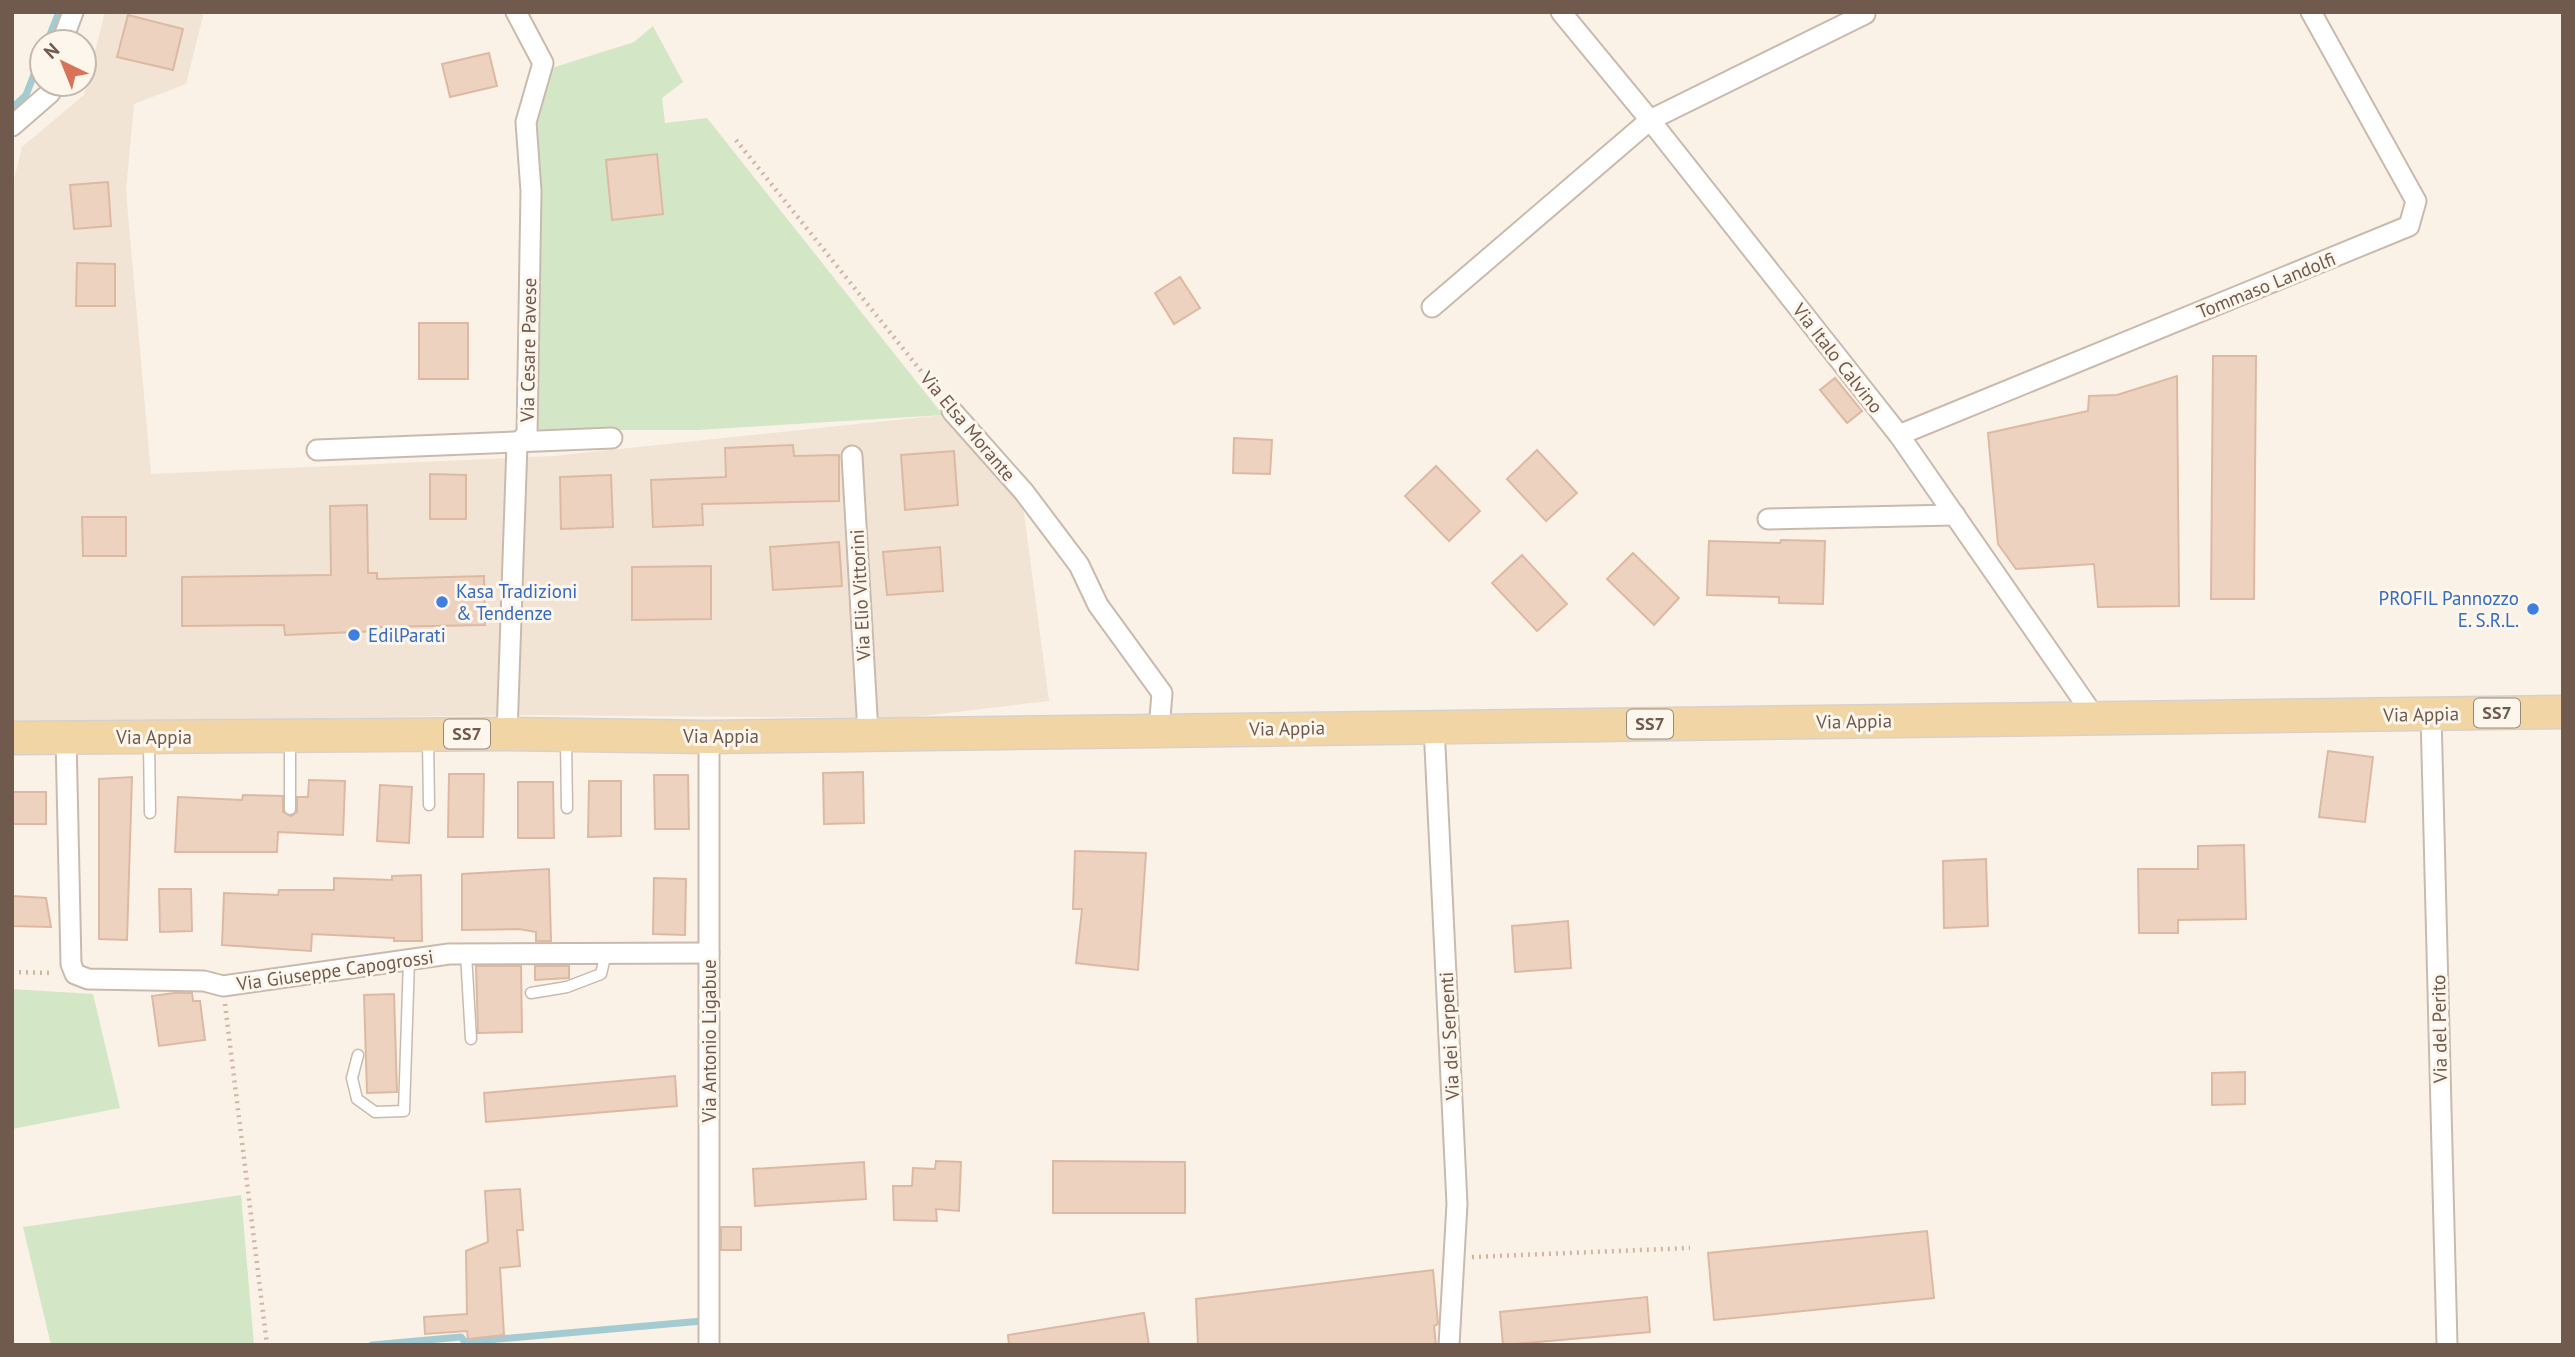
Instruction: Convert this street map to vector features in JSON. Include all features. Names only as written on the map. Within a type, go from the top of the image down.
[{"type":"main road","name":"Via Appia","points":[[12,738],[507,734],[709,737],[2563,712]]},
{"type":"street","name":"Via Cesare Pavese","points":[[507,734],[517,444],[527,434],[531,191],[526,122],[542,63],[516,12]]},
{"type":"street","name":"Via Italo Calvino","points":[[1561,12],[1650,120],[1899,435],[2096,719]]},
{"type":"street","name":"Tommaso Landolfi","points":[[1899,435],[2409,226],[2416,201],[2311,12]]},
{"type":"street","points":[[1432,307],[1650,120],[1865,14]]},
{"type":"street","points":[[12,126],[44,98]]},
{"type":"street","name":"Via Elsa Morante","points":[[952,411],[1024,492],[1079,565],[1098,605],[1162,693],[1159,730]]},
{"type":"street","points":[[317,450],[517,444],[611,438]]},
{"type":"street","name":"Via Elio Vittorini","points":[[852,456],[868,733]]},
{"type":"street","points":[[1768,519],[1955,515]]},
{"type":"street","name":"Via del Perito","points":[[2431,714],[2447,1345]]},
{"type":"street","name":"Via dei Serpenti","points":[[1434,726],[1457,1204],[1449,1345]]},
{"type":"street","points":[[66,737],[71,964],[75,974]]},
{"type":"street","name":"Via Antonio Ligabue","points":[[709,737],[709,1345]]},
{"type":"street","name":"Via Giuseppe Capogrossi","points":[[75,974],[88,979],[204,981],[223,986],[466,954],[709,953]]},
{"type":"lane","points":[[428,735],[429,805]]},
{"type":"lane","points":[[566,735],[567,808]]},
{"type":"lane","points":[[290,736],[290,809]]},
{"type":"lane","points":[[149,737],[150,813]]},
{"type":"lane","points":[[531,993],[567,987],[601,975],[606,953]]},
{"type":"lane","points":[[466,954],[471,1039]]},
{"type":"lane","points":[[358,1055],[352,1078],[357,1100],[375,1112],[404,1111],[409,960]]},
{"type":"path","name":"Via Elsa Morante","points":[[736,140],[952,411]]},
{"type":"path","points":[[12,972],[75,974]]},
{"type":"path","points":[[223,986],[267,1345]]},
{"type":"path","points":[[1454,1258],[1690,1248]]},
{"type":"shaded area","points":[[105,12],[204,12],[186,84],[134,104],[126,191],[151,474],[553,456],[943,415],[1023,506],[1049,701],[904,718],[521,715],[12,722],[12,187],[22,147],[80,98],[98,98],[98,40]]},
{"type":"green space","points":[[653,26],[683,82],[662,98],[665,123],[707,118],[943,415],[697,430],[534,430],[533,118],[552,68],[634,42]]},
{"type":"green space","points":[[12,989],[93,994],[120,1108],[12,1129]]},
{"type":"green space","points":[[241,1195],[254,1345],[51,1345],[23,1227]]},
{"type":"building","points":[[128,15],[183,29],[173,70],[117,57]]},
{"type":"building","points":[[489,53],[497,86],[450,97],[442,64]]},
{"type":"building","points":[[657,154],[663,214],[612,220],[606,160]]},
{"type":"building","points":[[108,182],[111,226],[74,229],[70,185]]},
{"type":"building","points":[[77,263],[115,264],[115,306],[76,306]]},
{"type":"building","points":[[1180,277],[1200,308],[1174,324],[1155,293]]},
{"type":"building","points":[[419,323],[468,323],[468,379],[419,379]]},
{"type":"building","points":[[2213,356],[2256,356],[2254,599],[2211,599]]},
{"type":"building","points":[[2177,376],[2179,606],[2098,607],[2094,564],[2016,569],[1998,544],[1988,433],[2088,411],[2089,396],[2117,395]]},
{"type":"building","points":[[1835,378],[1862,411],[1847,423],[1820,390]]},
{"type":"building","points":[[1234,438],[1272,440],[1270,474],[1233,473]]},
{"type":"building","points":[[793,445],[794,456],[839,455],[839,501],[702,504],[703,525],[653,527],[651,480],[726,477],[725,448]]},
{"type":"building","points":[[1537,450],[1577,493],[1546,521],[1507,479]]},
{"type":"building","points":[[954,451],[958,505],[905,510],[901,455]]},
{"type":"building","points":[[1436,466],[1480,511],[1449,541],[1405,496]]},
{"type":"building","points":[[430,474],[466,475],[466,519],[430,519]]},
{"type":"building","points":[[611,475],[613,527],[561,529],[560,477]]},
{"type":"building","points":[[367,505],[368,573],[377,573],[377,579],[484,576],[485,625],[379,627],[379,631],[285,635],[284,625],[182,626],[182,577],[331,575],[330,506]]},
{"type":"building","points":[[82,517],[126,517],[126,556],[83,556]]},
{"type":"building","points":[[1781,540],[1825,541],[1823,604],[1779,603],[1779,597],[1707,595],[1709,541],[1780,543]]},
{"type":"building","points":[[839,542],[842,586],[773,590],[770,547]]},
{"type":"building","points":[[940,547],[943,591],[887,595],[883,552]]},
{"type":"building","points":[[1633,553],[1679,598],[1654,625],[1607,579]]},
{"type":"building","points":[[1522,555],[1567,604],[1537,631],[1492,583]]},
{"type":"building","points":[[711,566],[711,619],[632,620],[632,567]]},
{"type":"building","points":[[2328,751],[2373,757],[2365,822],[2319,817]]},
{"type":"building","points":[[863,772],[864,823],[824,824],[823,773]]},
{"type":"building","points":[[449,774],[484,774],[483,837],[448,837]]},
{"type":"building","points":[[654,775],[688,775],[689,829],[655,829]]},
{"type":"building","points":[[132,777],[127,940],[99,939],[99,779]]},
{"type":"building","points":[[309,780],[345,781],[343,835],[278,832],[277,852],[175,852],[178,797],[242,800],[243,795],[283,796],[283,812],[291,816],[297,812],[297,797],[308,797]]},
{"type":"building","points":[[589,781],[621,781],[621,836],[588,837]]},
{"type":"building","points":[[518,782],[553,782],[554,838],[518,838]]},
{"type":"building","points":[[380,785],[412,787],[409,843],[377,841]]},
{"type":"building","points":[[12,792],[46,792],[46,824],[12,824]]},
{"type":"building","points":[[2244,845],[2246,919],[2178,920],[2178,933],[2139,933],[2138,869],[2198,869],[2198,846]]},
{"type":"building","points":[[1075,851],[1146,853],[1138,970],[1076,963],[1082,909],[1073,909]]},
{"type":"building","points":[[1986,859],[1988,926],[1944,928],[1943,861]]},
{"type":"building","points":[[549,869],[551,941],[536,941],[536,932],[519,929],[462,930],[462,874]]},
{"type":"building","points":[[421,875],[422,941],[312,934],[311,951],[222,945],[224,893],[278,895],[279,890],[334,890],[334,878],[392,880],[392,876]]},
{"type":"building","points":[[654,878],[686,879],[685,935],[653,934]]},
{"type":"building","points":[[159,889],[191,889],[192,931],[160,932]]},
{"type":"building","points":[[12,896],[46,898],[51,927],[12,926]]},
{"type":"building","points":[[1568,921],[1571,968],[1515,972],[1512,926]]},
{"type":"building","points":[[476,966],[521,966],[522,1032],[478,1033]]},
{"type":"building","points":[[535,966],[569,966],[569,978],[535,980]]},
{"type":"building","points":[[192,993],[193,1001],[200,1001],[205,1040],[159,1046],[152,996]]},
{"type":"building","points":[[394,994],[397,1092],[367,1093],[364,995]]},
{"type":"building","points":[[2245,1072],[2245,1104],[2212,1105],[2212,1073]]},
{"type":"building","points":[[675,1076],[677,1106],[486,1122],[484,1093]]},
{"type":"building","points":[[936,1161],[961,1162],[959,1211],[936,1209],[937,1221],[894,1220],[893,1186],[912,1186],[913,1168],[935,1169]]},
{"type":"building","points":[[1053,1161],[1185,1162],[1185,1213],[1053,1213]]},
{"type":"building","points":[[864,1162],[866,1199],[755,1206],[753,1169]]},
{"type":"building","points":[[520,1189],[523,1230],[517,1230],[520,1266],[500,1268],[504,1335],[468,1339],[467,1331],[425,1334],[424,1317],[467,1314],[466,1251],[488,1242],[485,1191]]},
{"type":"building","points":[[721,1227],[741,1227],[741,1250],[721,1250]]},
{"type":"building","points":[[1927,1231],[1934,1298],[1714,1320],[1708,1253]]},
{"type":"building","points":[[1433,1270],[1438,1324],[1434,1326],[1436,1345],[1198,1345],[1196,1299]]},
{"type":"building","points":[[1647,1297],[1650,1332],[1503,1345],[1500,1312]]},
{"type":"building","points":[[1144,1313],[1149,1345],[1009,1345],[1008,1335]]},
{"type":"waterway","points":[[53,28],[59,12]]},
{"type":"waterway","points":[[12,108],[28,90]]},
{"type":"waterway","points":[[372,1345],[461,1337],[465,1342],[702,1321]]},
{"type":"place","name":"Kasa Tradizioni & Tendenze","points":[[442,602]]},
{"type":"place","name":"PROFIL Pannozzo E. S.R.L.","points":[[2533,609]]},
{"type":"place","name":"EdilParati","points":[[354,635]]}]
